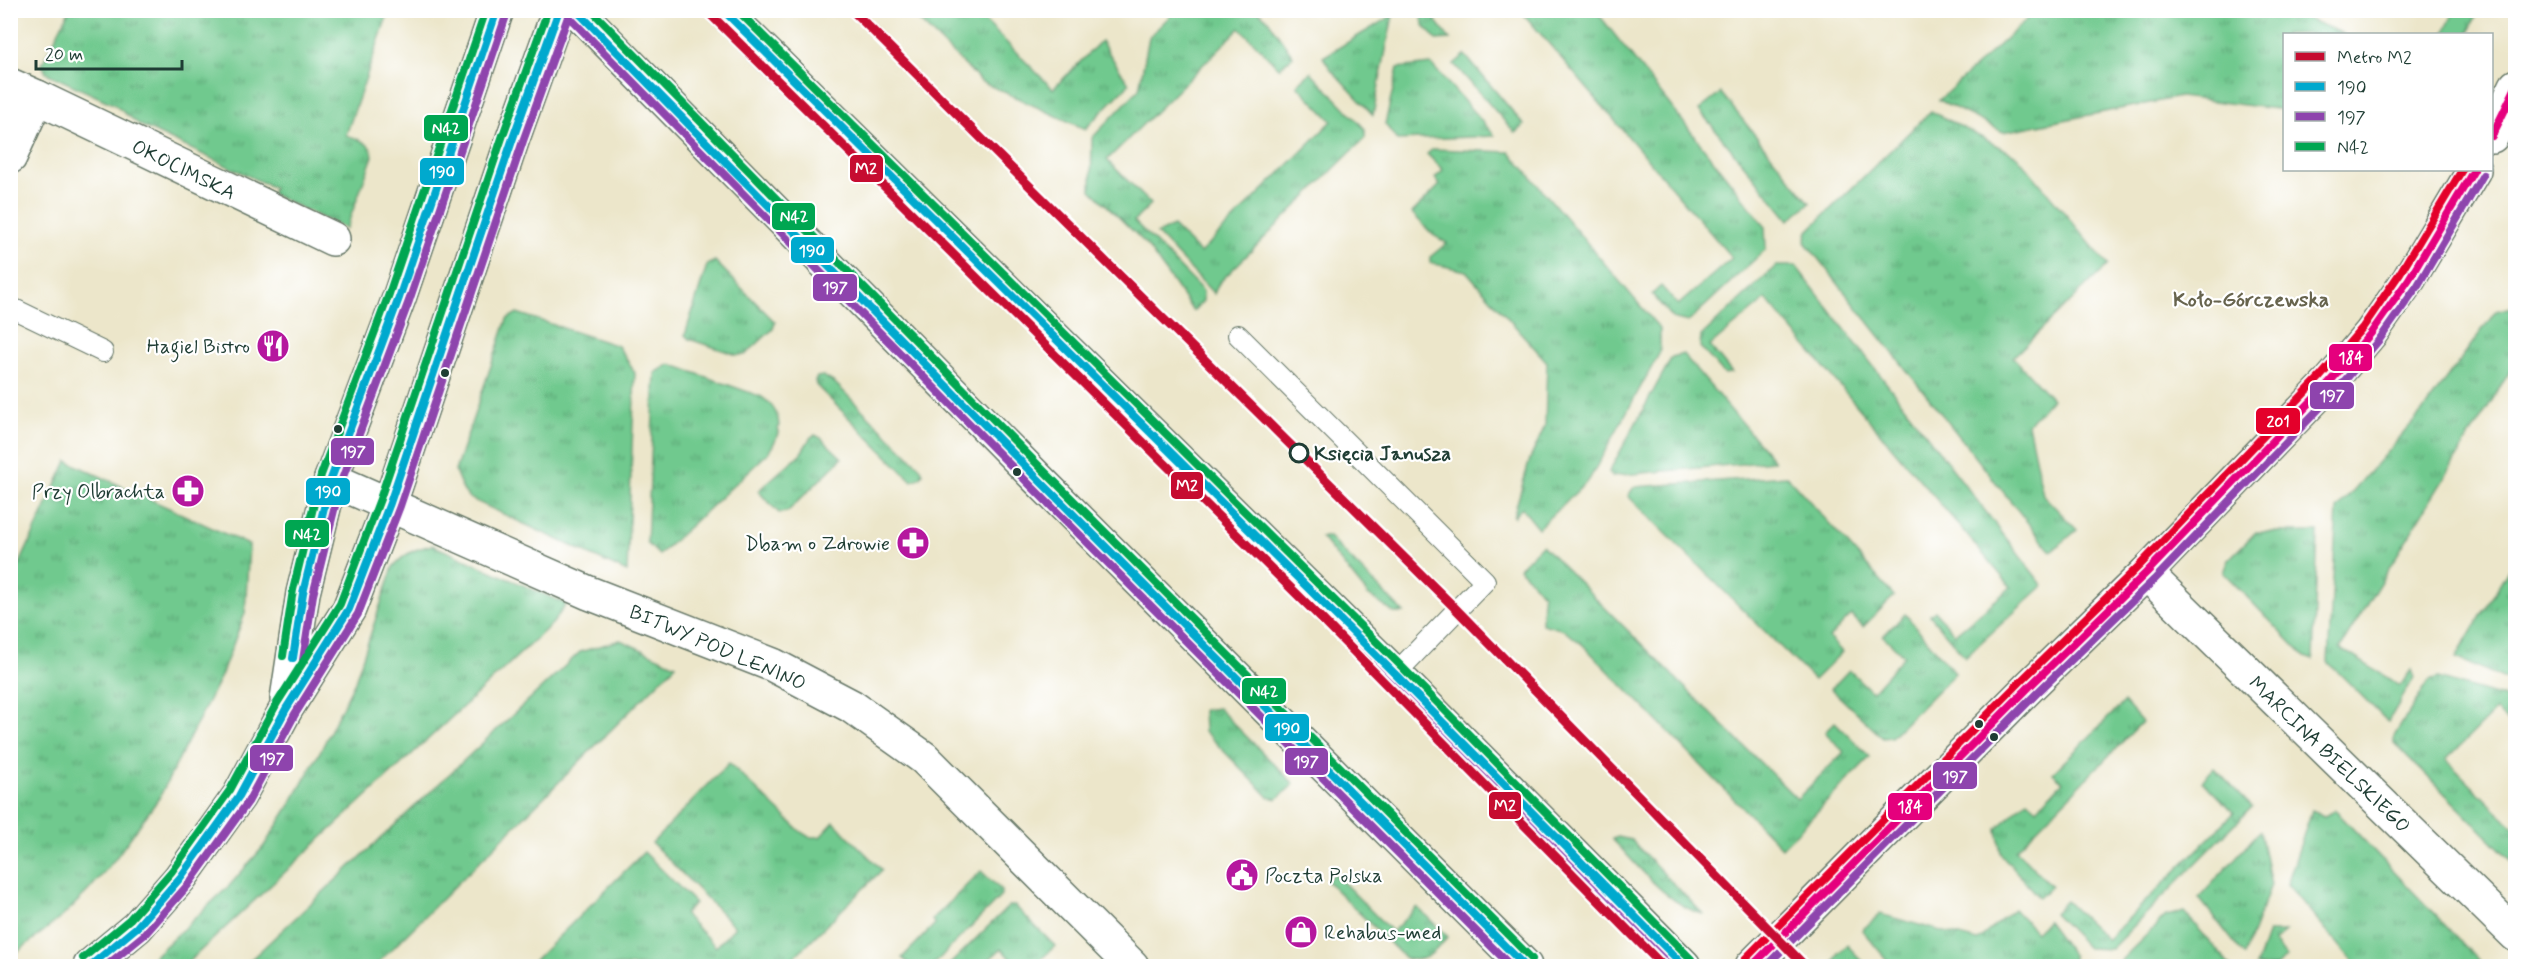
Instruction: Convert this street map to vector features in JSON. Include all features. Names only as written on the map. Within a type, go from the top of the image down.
[{"type":"street","points":[[286,709],[303,592],[332,479],[399,298],[497,10]]},
{"type":"street","points":[[90,966],[137,927],[180,878],[239,796],[286,709],[349,609],[390,503],[559,10]]},
{"type":"street","points":[[576,10],[1038,479],[1525,966]]},
{"type":"street","points":[[722,10],[1395,675],[1684,966]]},
{"type":"street","points":[[2493,134],[2516,86]]},
{"type":"street","name":"OKOCIMSKA","points":[[10,157],[24,91],[333,239]]},
{"type":"street","points":[[1752,966],[2031,685],[2146,573],[2328,384],[2370,333],[2415,269],[2473,171]]},
{"type":"street","name":"BITWY POD LENINO","points":[[332,479],[589,593],[772,665],[851,706],[924,758],[1132,966]]},
{"type":"street","name":"MARCINA BIELSKIEGO","points":[[2146,573],[2516,935]]},
{"type":"lane","points":[[10,307],[103,352]]},
{"type":"lane","points":[[1238,335],[1485,581],[1395,675]]},
{"type":"green space","points":[[69,11],[389,11],[346,135],[367,144],[373,156],[346,229],[272,194],[274,188],[140,125],[113,104],[46,73],[42,64]]},
{"type":"green space","points":[[909,11],[975,11],[1053,89],[1101,41],[1129,84],[1085,129],[982,82]]},
{"type":"green space","points":[[1175,11],[1258,11],[1268,20],[1293,56],[1279,68],[1240,28],[1107,160],[1151,204],[1134,221],[1203,291],[1203,301],[1193,311],[1145,243],[1091,190],[1092,138],[1139,89],[1149,37]]},
{"type":"green space","points":[[1446,11],[1435,20],[1450,39],[1436,40],[1423,24],[1421,12]]},
{"type":"green space","points":[[1521,11],[1596,11],[1765,226],[1766,249],[1688,322],[1672,318],[1652,294],[1661,286],[1678,305],[1732,258]]},
{"type":"green space","points":[[2036,11],[2288,11],[2342,33],[2283,33],[2283,110],[2180,97],[2003,132],[1939,100]]},
{"type":"green space","points":[[2454,11],[2478,11],[2468,33],[2444,33]]},
{"type":"green space","points":[[1393,15],[1373,115],[1330,68],[1323,57]]},
{"type":"green space","points":[[1465,55],[1524,125],[1515,133],[1454,64]]},
{"type":"green space","points":[[1431,64],[1495,136],[1397,140],[1385,124],[1398,68]]},
{"type":"green space","points":[[1311,72],[1365,129],[1365,138],[1219,283],[1214,294],[1157,234],[1173,226],[1200,253],[1332,121],[1297,85]]},
{"type":"green space","points":[[1721,93],[1810,203],[1789,220],[1699,110]]},
{"type":"green space","points":[[1931,111],[2017,156],[2108,265],[2013,357],[2052,399],[2028,424],[2043,495],[2077,530],[2051,552],[1805,242],[1808,231]]},
{"type":"green space","points":[[1433,149],[1510,152],[1660,329],[1660,352],[1589,480],[1538,528],[1522,508],[1513,517],[1530,459],[1545,426],[1547,362],[1466,271],[1430,263],[1430,257],[1447,243],[1433,235],[1412,213],[1440,185],[1435,178],[1443,170],[1427,154]]},
{"type":"green space","points":[[715,261],[775,322],[773,329],[745,355],[737,355],[689,339],[685,335],[707,265]]},
{"type":"green space","points":[[1776,266],[1796,266],[2043,586],[1965,657],[1930,615],[1935,611],[1955,634],[2011,587],[1766,299],[1710,346],[1732,373],[1724,374],[1700,347],[1701,336]]},
{"type":"green space","points":[[2515,306],[2515,363],[2340,648],[2400,686],[2411,670],[2414,678],[2388,722],[2328,662],[2337,509],[2422,412],[2496,311]]},
{"type":"green space","points":[[517,313],[618,346],[635,373],[627,572],[469,498],[463,490],[455,471],[507,319]]},
{"type":"green space","points":[[1683,354],[1774,461],[1612,476],[1609,472],[1672,357]]},
{"type":"green space","points":[[670,364],[762,397],[774,410],[779,424],[776,439],[767,454],[659,555],[647,543],[655,373]]},
{"type":"green space","points":[[823,376],[835,383],[920,467],[923,473],[920,478],[912,481],[816,385],[817,377]]},
{"type":"green space","points":[[815,435],[842,458],[787,512],[779,513],[758,491],[801,453],[811,437]]},
{"type":"green space","points":[[67,461],[249,545],[245,613],[221,676],[159,798],[115,859],[89,890],[63,916],[11,957],[11,583]]},
{"type":"green space","points":[[1787,476],[1894,596],[1863,627],[1851,615],[1829,638],[1842,652],[1814,680],[1628,496],[1634,487]]},
{"type":"green space","points":[[2256,532],[2318,532],[2313,660],[2305,657],[2223,572],[2228,560]]},
{"type":"green space","points":[[1321,537],[1329,537],[1404,613],[1394,613],[1368,595]]},
{"type":"green space","points":[[432,545],[566,604],[553,623],[184,966],[144,966],[230,885],[264,846],[322,748],[355,681],[393,567],[411,552]]},
{"type":"green space","points":[[1542,545],[1797,799],[1844,752],[1825,732],[1835,722],[1870,757],[1782,848],[1583,645],[1564,630],[1542,624],[1543,594],[1519,568]]},
{"type":"green space","points":[[2515,559],[2515,683],[2456,658]]},
{"type":"green space","points":[[1905,614],[1955,673],[1891,737],[1883,738],[1831,689],[1849,670],[1872,692],[1904,656],[1883,636]]},
{"type":"green space","points":[[620,640],[676,665],[375,966],[244,966],[580,652]]},
{"type":"green space","points":[[2438,678],[2502,697],[2515,708],[2515,729],[2496,710],[2446,760],[2515,829],[2515,864],[2394,743],[2394,736],[2429,681]]},
{"type":"green space","points":[[2124,702],[2142,722],[2016,850],[2051,886],[2039,898],[2001,854],[1997,829],[2027,800],[2037,809],[2063,782],[2053,773]]},
{"type":"green space","points":[[1218,708],[1294,784],[1277,799],[1269,797],[1204,731],[1203,710]]},
{"type":"green space","points":[[729,763],[801,832],[809,837],[820,837],[834,822],[882,870],[785,966],[529,966],[644,852],[695,903],[684,914],[716,947],[735,927],[652,843]]},
{"type":"green space","points":[[2214,768],[2252,807],[2111,949],[2088,948],[2054,913],[2066,901],[2107,940],[2234,813],[2202,781]]},
{"type":"green space","points":[[2312,810],[2323,817],[2335,810],[2484,966],[2357,966],[2287,884]]},
{"type":"green space","points":[[2260,831],[2271,885],[2244,955],[2199,898]]},
{"type":"green space","points":[[1618,837],[1631,840],[1703,914],[1690,910],[1665,893],[1612,839]]},
{"type":"green space","points":[[981,871],[1001,890],[1001,896],[932,966],[912,966],[902,958],[935,924],[932,920]]},
{"type":"green space","points":[[1334,873],[1392,932],[1417,907],[1448,937],[1434,952],[1424,958],[1412,960],[1405,958],[1327,881]]},
{"type":"green space","points":[[1009,906],[1015,906],[1055,946],[1034,966],[1018,966],[1001,949],[982,966],[948,966]]},
{"type":"green space","points":[[2014,909],[2036,932],[2047,921],[2073,956],[2073,966],[1892,966],[1862,930],[1880,914],[1977,941]]},
{"type":"green space","points":[[2184,912],[2231,966],[2120,966],[2121,960],[2166,916]]},
{"type":"green space","points":[[2268,932],[2285,932],[2274,941],[2287,957],[2276,966],[2256,966]]},
{"type":"green space","points":[[1847,945],[1867,966],[1832,966],[1838,954]]},
{"type":"metro line","name":"M2","points":[[706,10],[1314,611],[1663,966]]},
{"type":"metro line","name":"M2","points":[[852,10],[1452,605],[1805,966]]},
{"type":"transit line","name":"N42","points":[[283,656],[293,590],[321,475],[389,294],[486,10]]},
{"type":"transit line","name":"190","points":[[293,658],[303,593],[331,479],[399,298],[497,10]]},
{"type":"transit line","name":"N42","points":[[83,958],[130,919],[172,871],[230,790],[277,703],[340,604],[380,499],[503,135],[548,10]]},
{"type":"transit line","name":"190","points":[[90,966],[137,927],[180,878],[239,796],[286,709],[349,609],[390,503],[513,138],[559,10]]},
{"type":"transit line","name":"190","points":[[576,10],[1038,479],[1525,966]]},
{"type":"transit line","name":"N42","points":[[591,10],[1045,472],[1532,959]]},
{"type":"transit line","name":"190","points":[[723,10],[1395,674],[1684,966]]},
{"type":"transit line","name":"N42","points":[[737,10],[1402,667],[1691,959]]},
{"type":"transit line","name":"197","points":[[303,660],[313,595],[341,482],[409,301],[507,13]]},
{"type":"transit line","name":"197","points":[[106,966],[144,935],[188,885],[248,802],[295,714],[358,614],[400,506],[523,141],[569,14]]},
{"type":"transit line","name":"197","points":[[569,17],[1031,486],[1511,966]]},
{"type":"transit line","name":"197","points":[[715,17],[1388,681],[1670,966]]},
{"type":"transit line","name":"184","points":[[2493,134],[2516,87]]},
{"type":"transit line","name":"201","points":[[1745,959],[2024,678],[2139,566],[2320,377],[2363,327],[2400,273],[2461,171]]},
{"type":"transit line","name":"184","points":[[1752,966],[2031,685],[2146,573],[2328,384],[2371,333],[2409,279],[2473,171]]},
{"type":"transit line","name":"197","points":[[1766,966],[2038,692],[2154,580],[2336,391],[2379,340],[2418,285],[2483,175]]},
{"type":"place","name":"Hagiel Bistro","points":[[273,346]]},
{"type":"place","name":"Księcia Janusza","points":[[1299,453]]},
{"type":"place","name":"Przy Olbrachta","points":[[188,491]]},
{"type":"place","name":"Dbam o Zdrowie","points":[[913,543]]},
{"type":"place","name":"Poczta Polska","points":[[1242,875]]},
{"type":"place","name":"Rehabus-med","points":[[1301,932]]},
{"type":"district","name":"Koło-Górczewska","points":[[2251,299]]}]
